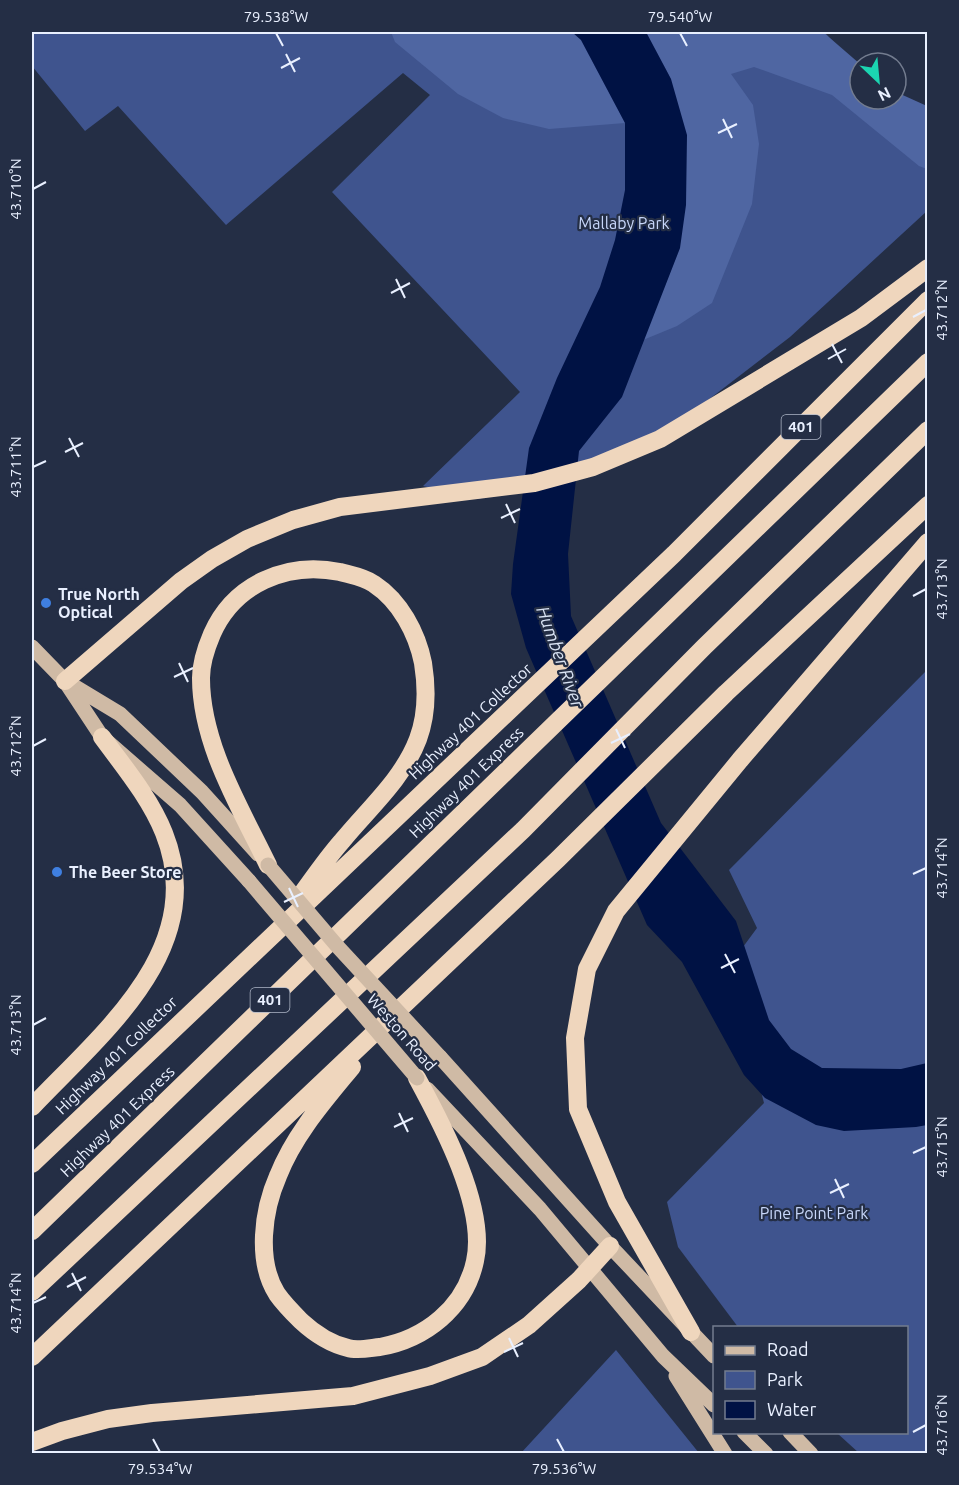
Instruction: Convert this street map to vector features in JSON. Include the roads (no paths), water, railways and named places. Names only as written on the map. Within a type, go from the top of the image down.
[{"type":"highway","points":[[65,681],[181,581],[212,559],[247,539],[293,520],[340,507],[534,483],[593,467],[660,439],[861,318],[927,268]]},
{"type":"highway","name":"Highway 401 Collector","points":[[32,1164],[674,554],[927,300]]},
{"type":"highway","name":"Highway 401 Express","points":[[32,1231],[927,362]]},
{"type":"highway","points":[[32,1293],[523,830],[704,647],[927,430]]},
{"type":"highway","points":[[32,1357],[558,859],[726,693],[927,505]]},
{"type":"highway","points":[[691,1332],[617,1202],[578,1109],[575,1038],[587,969],[616,911],[740,760],[927,542]]},
{"type":"highway","points":[[268,865],[225,773],[210,734],[203,706],[201,678],[208,643],[224,612],[254,585],[276,575],[301,569],[319,569],[356,576],[373,583],[390,597],[401,611],[421,651],[426,700],[418,738],[403,769],[340,842],[272,934]]},
{"type":"highway","points":[[32,1107],[127,1007],[154,965],[167,938],[175,907],[175,875],[164,833],[133,780],[102,737]]},
{"type":"highway","points":[[408,1001],[317,1110],[278,1175],[267,1210],[264,1243],[268,1270],[276,1293],[293,1314],[312,1331],[350,1349],[396,1344],[432,1327],[465,1292],[475,1260],[477,1235],[473,1208],[453,1151],[417,1078]]},
{"type":"highway","points":[[32,1442],[62,1431],[108,1419],[152,1413],[353,1396],[430,1376],[482,1357],[529,1325],[589,1269],[610,1246]]},
{"type":"main road","name":"Weston Road","points":[[32,647],[65,681],[102,737],[180,805],[249,881],[417,1078],[540,1209],[663,1356],[713,1404]]},
{"type":"main road","name":"Weston Road","points":[[65,681],[120,714],[201,792],[268,865],[338,947],[610,1246],[713,1355]]},
{"type":"main road","points":[[663,1356],[725,1454]]},
{"type":"main road","points":[[746,1434],[766,1454]]},
{"type":"main road","points":[[792,1434],[811,1454]]},
{"type":"water","name":"Humber River","points":[[572,32],[646,32],[671,79],[687,135],[686,205],[680,248],[622,397],[579,451],[568,554],[571,616],[661,823],[736,921],[769,1020],[791,1049],[822,1068],[901,1069],[927,1063],[927,1125],[844,1131],[816,1125],[765,1098],[744,1075],[682,962],[647,925],[526,648],[511,594],[529,448],[557,378],[600,287],[615,240],[625,190],[625,123],[581,40]]},
{"type":"place","name":"True North Optical","points":[[46,603]]},
{"type":"place","name":"The Beer Store","points":[[57,872]]},
{"type":"park label","name":"Mallaby Park","points":[[624,223]]},
{"type":"park label","name":"Pine Point Park","points":[[814,1213]]}]
